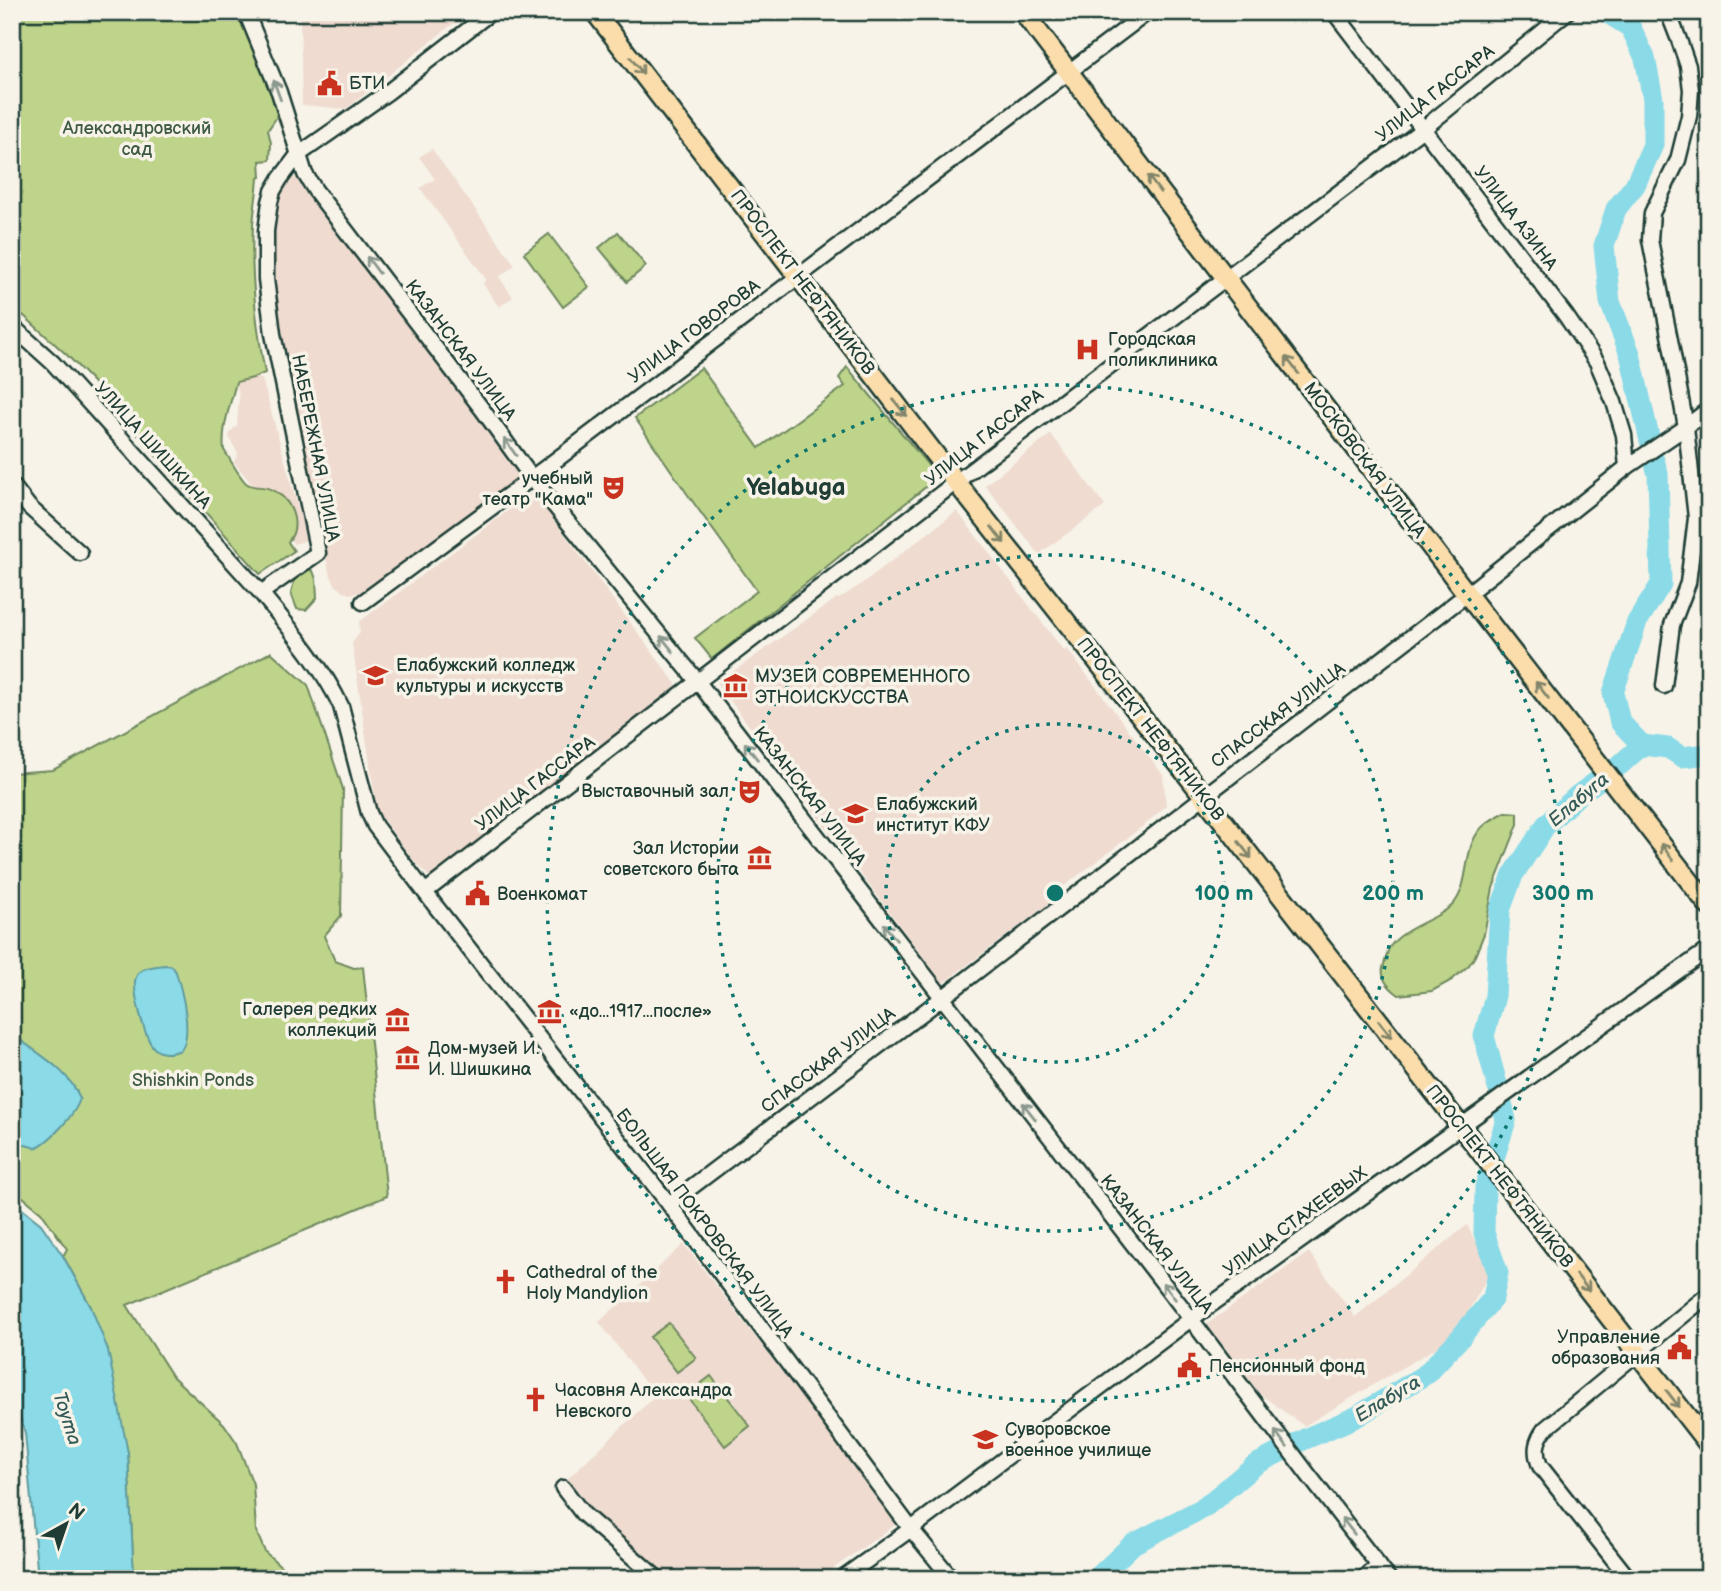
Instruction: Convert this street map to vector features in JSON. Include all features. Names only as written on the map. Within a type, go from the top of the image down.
[{"type":"main road","name":"ПРОСПЕКТ НЕФТЯНИКОВ","points":[[595,12],[956,482],[1709,1445]]},
{"type":"main road","name":"МОСКОВСКАЯ УЛИЦА","points":[[1023,12],[1709,906]]},
{"type":"street","name":"КАЗАНСКАЯ УЛИЦА","points":[[246,12],[279,92],[305,174],[315,190],[533,478],[698,682],[1389,1579]]},
{"type":"street","points":[[298,155],[388,92],[491,12]]},
{"type":"street","name":"УЛИЦА ГОВОРОВА","points":[[363,602],[533,478],[1148,12]]},
{"type":"street","name":"УЛИЦА АЗИНА","points":[[1334,12],[1558,305],[1597,362],[1624,435],[1627,467]]},
{"type":"street","name":"УЛИЦА ГАССАРА","points":[[425,892],[956,482],[1423,129],[1567,12]]},
{"type":"street","points":[[1664,686],[1672,625],[1688,583],[1696,518],[1686,427],[1650,240],[1652,213],[1678,160],[1689,116],[1691,90],[1688,66],[1668,12]]},
{"type":"street","name":"НАБЕРЕЖНАЯ УЛИЦА","points":[[261,593],[318,554],[273,334],[265,279],[266,231],[270,202],[280,179],[298,155]]},
{"type":"street","name":"УЛИЦА ШИШКИНА","points":[[12,326],[53,363],[261,593]]},
{"type":"street","name":"СПАССКАЯ УЛИЦА","points":[[669,1204],[942,999],[1467,594],[1627,467],[1709,409]]},
{"type":"street","points":[[12,485],[29,507],[80,553]]},
{"type":"street","points":[[261,593],[315,661],[334,691],[341,706],[369,813],[375,826],[425,892]]},
{"type":"street","name":"БОЛЬШАЯ ПОКРОВСКАЯ УЛИЦА","points":[[425,892],[669,1204],[911,1529],[952,1579]]},
{"type":"street","name":"УЛИЦА СТАХЕЕВЫХ","points":[[841,1579],[1191,1319],[1709,949]]},
{"type":"street","points":[[1629,1579],[1540,1466],[1536,1451],[1537,1442],[1545,1429],[1709,1294]]},
{"type":"street","points":[[563,1488],[583,1514],[658,1579]]},
{"type":"street","points":[[1363,1579],[1379,1566]]},
{"type":"shaded area","points":[[300,12],[468,12],[346,109],[302,105]]},
{"type":"shaded area","points":[[432,149],[515,265],[499,277],[513,297],[499,307],[483,284],[486,279],[420,188],[435,179],[419,157]]},
{"type":"shaded area","points":[[295,177],[303,184],[521,478],[359,593],[349,594],[336,586],[329,572],[278,331],[272,278],[271,232],[278,194],[288,181]]},
{"type":"shaded area","points":[[262,379],[307,540],[294,544],[234,462],[238,454],[229,437],[230,432],[237,426],[239,397],[236,381]]},
{"type":"shaded area","points":[[1051,434],[1105,506],[1039,554],[985,485]]},
{"type":"shaded area","points":[[533,492],[679,688],[431,879],[410,856],[377,811],[352,643],[360,633],[359,622]]},
{"type":"shaded area","points":[[957,511],[1163,775],[1166,806],[1054,894],[1057,898],[943,983],[717,683],[837,598],[860,585]]},
{"type":"shaded area","points":[[1467,1225],[1491,1271],[1454,1337],[1304,1426],[1260,1394],[1207,1324],[1309,1252],[1355,1317]]},
{"type":"shaded area","points":[[684,1244],[898,1523],[818,1579],[667,1579],[584,1504],[565,1481],[655,1396],[599,1322]]},
{"type":"green space","name":"Александровский сад","points":[[12,12],[241,12],[275,97],[278,115],[268,130],[271,143],[270,160],[260,161],[261,177],[258,178],[253,226],[254,300],[265,373],[236,382],[223,442],[224,450],[246,483],[268,488],[283,497],[294,519],[292,535],[288,542],[294,551],[260,574],[93,382],[23,315],[12,309]]},
{"type":"green space","points":[[618,232],[646,266],[627,282],[599,248]]},
{"type":"green space","points":[[549,234],[589,287],[563,307],[524,253]]},
{"type":"green space","points":[[847,367],[938,477],[712,659],[695,638],[757,591],[635,418],[701,368],[759,448],[845,386],[839,378]]},
{"type":"green space","points":[[306,568],[313,571],[316,579],[317,598],[306,610],[297,609],[291,593],[296,574]]},
{"type":"green space","name":"Shishkin Ponds","points":[[271,652],[308,685],[343,789],[341,916],[324,936],[335,961],[354,968],[363,967],[387,1196],[127,1305],[173,1377],[224,1424],[237,1443],[253,1484],[256,1531],[265,1552],[295,1579],[134,1579],[128,1453],[91,1307],[63,1256],[67,1249],[41,1212],[12,1188],[12,773],[53,770]]},
{"type":"green space","points":[[1506,812],[1518,813],[1518,824],[1493,888],[1484,934],[1475,956],[1452,980],[1432,991],[1399,995],[1388,985],[1383,974],[1389,948],[1407,932],[1454,903],[1464,882],[1473,840],[1487,823]]},
{"type":"green space","points":[[669,1323],[696,1358],[677,1372],[650,1337]]},
{"type":"green space","points":[[711,1376],[750,1426],[725,1446],[686,1395]]},
{"type":"water","points":[[172,966],[176,972],[186,1023],[181,1050],[168,1053],[155,1049],[151,1044],[138,1007],[135,988],[135,979],[139,972],[148,967]]},
{"type":"water","points":[[12,1034],[60,1070],[80,1099],[62,1126],[36,1148],[22,1144],[12,1137]]},
{"type":"water","name":"Toyma","points":[[12,1201],[41,1224],[63,1256],[91,1307],[108,1350],[128,1453],[134,1579],[38,1579],[25,1433],[12,1393]]},
{"type":"waterway","name":"Елабуга","points":[[1606,12],[1631,28],[1645,58],[1653,99],[1653,145],[1635,185],[1616,209],[1604,246],[1610,302],[1630,354],[1650,441]]},
{"type":"waterway","points":[[1642,745],[1620,722],[1613,693],[1637,622],[1661,584],[1658,474],[1654,460]]},
{"type":"waterway","name":"Елабуга","points":[[1498,1088],[1484,1036],[1495,996],[1500,910],[1513,875],[1546,825],[1578,795],[1642,745],[1668,748],[1682,757],[1709,754]]},
{"type":"waterway","name":"Елабуга","points":[[1096,1579],[1133,1544],[1205,1507],[1255,1465],[1356,1417],[1426,1374],[1460,1338],[1493,1298],[1498,1273],[1484,1233],[1485,1187],[1506,1120],[1503,1107]]},
{"type":"place","name":"БТИ","points":[[329,83]]},
{"type":"place","name":"Городская поликлиника","points":[[1088,349]]},
{"type":"place","name":"учебный театр \"Кама\"","points":[[613,488]]},
{"type":"place","name":"Елабужский колледж культуры и искусств","points":[[376,675]]},
{"type":"place","name":"МУЗЕЙ СОВРЕМЕННОГО ЭТНОИСКУССТВА","points":[[735,686]]},
{"type":"place","name":"Выставочный зал","points":[[749,791]]},
{"type":"place","name":"Елабужский институт КФУ","points":[[856,814]]},
{"type":"place","name":"Зал Истории советского быта","points":[[759,858]]},
{"type":"place","name":"Военкомат","points":[[477,894]]},
{"type":"place","name":"«до...1917...после»","points":[[549,1011]]},
{"type":"place","name":"Галерея редких коллекций","points":[[397,1019]]},
{"type":"place","name":"Дом-музей И. И. Шишкина","points":[[408,1058]]},
{"type":"place","name":"Cathedral of the Holy Mandylion","points":[[506,1282]]},
{"type":"place","name":"Управление образования","points":[[1680,1347]]},
{"type":"place","name":"Пенсионный фонд","points":[[1189,1366]]},
{"type":"place","name":"Часовня Александра Невского","points":[[535,1400]]},
{"type":"place","name":"Суворовское военное училище","points":[[985,1439]]},
{"type":"district","name":"Yelabuga","points":[[796,487]]}]
